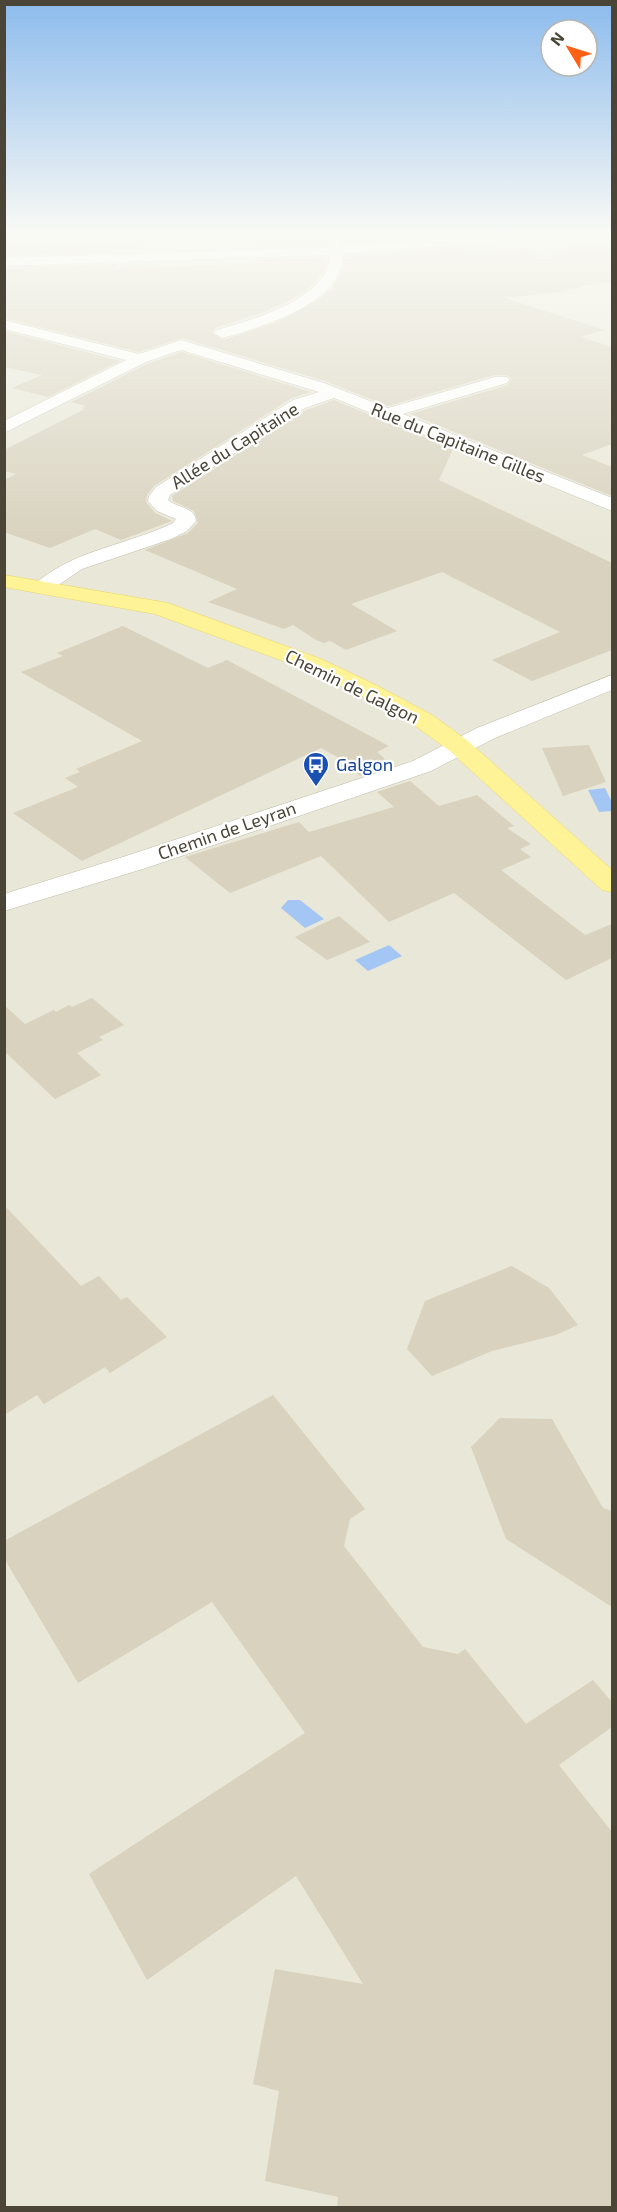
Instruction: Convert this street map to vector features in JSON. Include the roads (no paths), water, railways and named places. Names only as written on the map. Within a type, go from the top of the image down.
[{"type":"main road","name":"Chemin de Galgon","points":[[4,581],[44,586],[160,608],[313,664],[417,717],[459,746],[612,884]]},
{"type":"street","points":[[55,337],[140,359]]},
{"type":"street","name":"Rue du Capitaine Gilles","points":[[4,428],[140,359],[181,345],[334,393],[612,506]]},
{"type":"street","points":[[386,414],[501,380]]},
{"type":"street","name":"Allée du Capitaine","points":[[44,586],[62,572],[81,563],[131,547],[180,527],[186,520],[186,516],[164,507],[158,501],[158,496],[163,491],[298,404],[334,393]]},
{"type":"street","name":"Chemin de Leyran","points":[[12,893],[423,766],[459,746],[612,682]]},
{"type":"street","points":[[581,695],[612,704]]},
{"type":"water","points":[[605,788],[612,802],[612,811],[599,812],[588,790]]},
{"type":"water","points":[[288,900],[300,900],[324,919],[305,928],[281,908]]},
{"type":"water","points":[[389,945],[402,956],[368,971],[355,960]]},
{"type":"place","name":"Galgon","points":[[316,788]]}]
